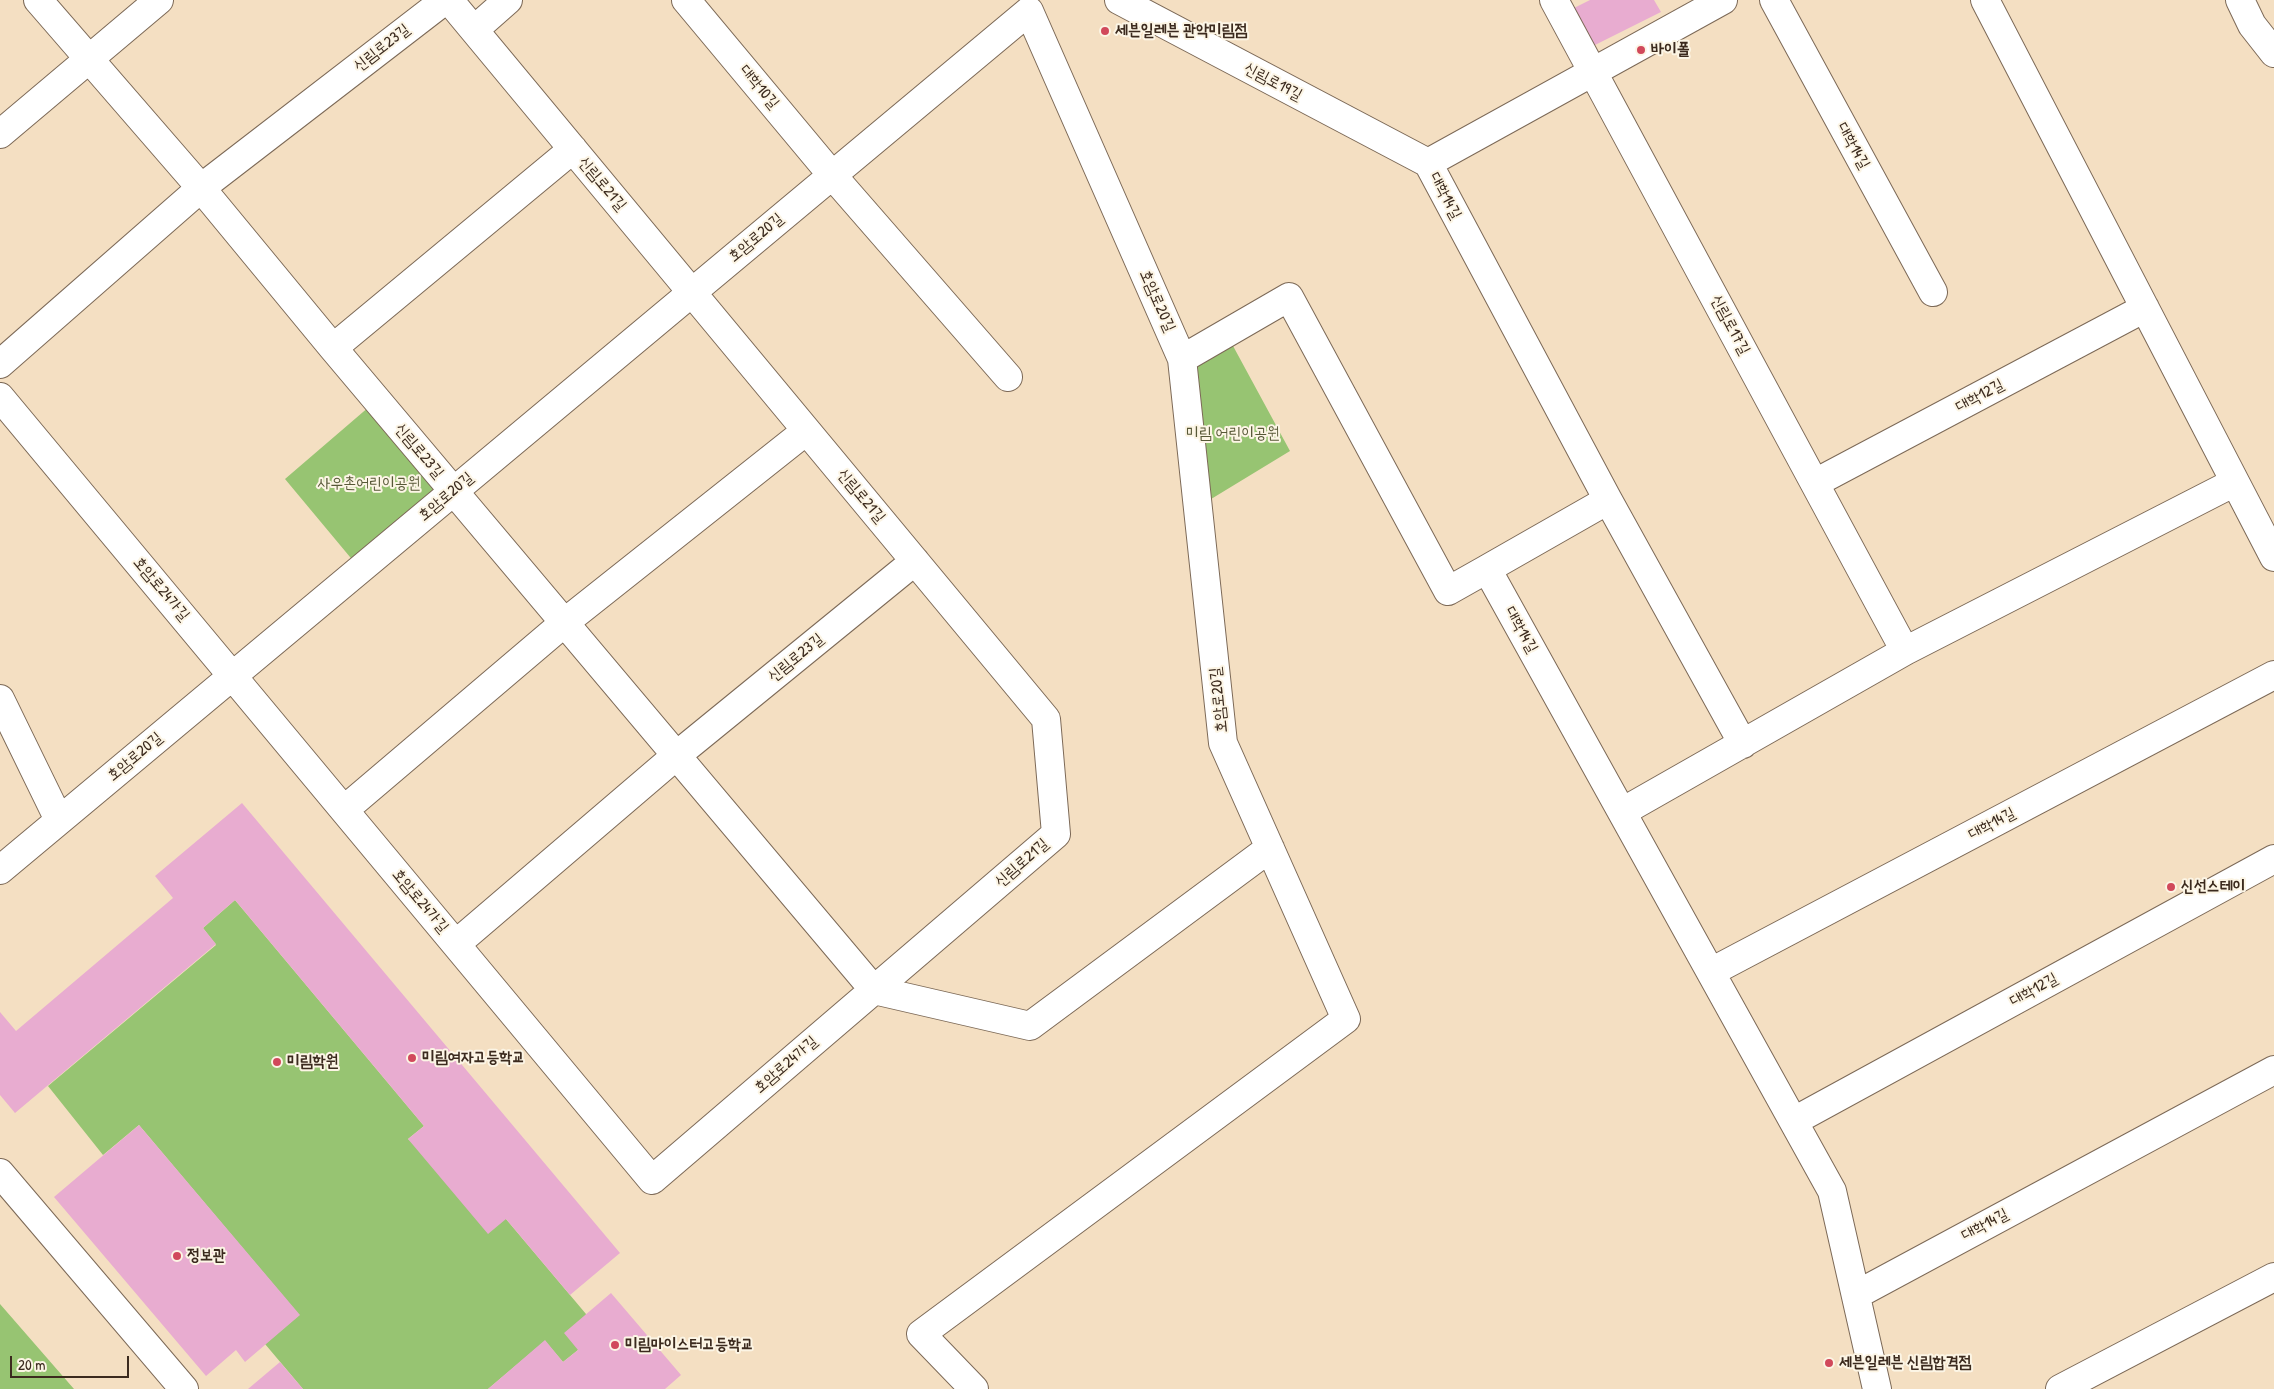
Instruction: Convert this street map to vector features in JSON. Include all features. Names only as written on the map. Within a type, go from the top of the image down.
[{"type":"street","name":"신림로23길","points":[[38,0],[200,188],[332,348],[874,990]]},
{"type":"street","points":[[0,134],[159,0]]},
{"type":"street","name":"신림로23길","points":[[0,364],[200,188],[445,0]]},
{"type":"street","name":"신림로21길","points":[[449,0],[1046,719],[1056,834],[874,990]]},
{"type":"street","points":[[474,30],[508,0]]},
{"type":"street","name":"대학10길","points":[[686,0],[832,175]]},
{"type":"street","name":"신림로17길","points":[[1554,0],[1905,651]]},
{"type":"street","name":"대학14길","points":[[1723,0],[1428,163],[1608,500],[1743,744]]},
{"type":"street","name":"대학14길","points":[[1774,0],[1933,292]]},
{"type":"street","points":[[1985,0],[2274,557]]},
{"type":"street","points":[[2240,0],[2252,25],[2274,53]]},
{"type":"street","name":"신림로19길","points":[[1136,4],[1428,163]]},
{"type":"street","name":"호암로20길","points":[[0,870],[1035,5],[1182,359],[1223,743],[1346,1019],[921,1334],[974,1389]]},
{"type":"street","points":[[332,348],[573,149]]},
{"type":"street","points":[[832,175],[1008,377]]},
{"type":"street","points":[[1182,359],[1289,297],[1448,591],[1608,500]]},
{"type":"street","name":"대학12길","points":[[1815,483],[2145,308]]},
{"type":"street","name":"호암로24가길","points":[[0,396],[652,1180],[874,990]]},
{"type":"street","points":[[344,810],[564,623],[806,431]]},
{"type":"street","points":[[1622,812],[1905,651],[2235,482]]},
{"type":"street","name":"신림로23길","points":[[456,944],[676,755],[915,561]]},
{"type":"street","name":"대학14길","points":[[1487,569],[1832,1191],[1877,1389]]},
{"type":"street","name":"대학14길","points":[[1711,972],[2274,675]]},
{"type":"street","points":[[0,700],[59,820]]},
{"type":"street","points":[[874,990],[1030,1026],[1270,848]]},
{"type":"street","name":"대학12길","points":[[1794,1122],[2274,859]]},
{"type":"street","name":"대학14길","points":[[1856,1295],[2274,1070]]},
{"type":"street","points":[[0,1173],[184,1389]]},
{"type":"street","points":[[2060,1389],[2274,1277]]},
{"type":"green space","name":"미림 어린이공원","points":[[1226,333],[1290,451],[1198,507],[1182,359]]},
{"type":"green space","name":"사우촌어린이공원","points":[[377,400],[453,491],[360,569],[285,479]]},
{"type":"green space","points":[[235,900],[424,1126],[408,1139],[506,1219],[586,1314],[578,1350],[563,1362],[545,1341],[488,1389],[303,1389],[265,1344],[299,1315],[139,1125],[103,1155],[48,1086],[216,945],[203,928]]},
{"type":"green space","points":[[0,1304],[74,1389],[0,1389]]},
{"type":"building","points":[[1590,0],[1654,0],[1661,12],[1595,45],[1572,9]]},
{"type":"building","name":"미림여자고등학교","points":[[242,803],[620,1253],[570,1295],[506,1219],[488,1234],[408,1139],[424,1126],[235,900],[203,928],[216,944],[15,1113],[0,1095],[0,1012],[16,1031],[173,898],[155,876]]},
{"type":"building","name":"정보관","points":[[139,1125],[300,1315],[245,1362],[236,1350],[206,1376],[54,1197]]},
{"type":"building","name":"미림마이스터고등학교","points":[[611,1293],[681,1375],[665,1389],[488,1389],[545,1340],[563,1362],[578,1350],[564,1333]]},
{"type":"building","points":[[280,1362],[303,1389],[248,1389]]},
{"type":"place","name":"세븐일레븐 관악미림점","points":[[1105,31]]},
{"type":"place","name":"바이폴","points":[[1641,50]]},
{"type":"place","name":"신선스테이","points":[[2171,887]]},
{"type":"place","name":"미림여자고등학교","points":[[412,1058]]},
{"type":"place","name":"미림학원","points":[[277,1062]]},
{"type":"place","name":"정보관","points":[[177,1256]]},
{"type":"place","name":"미림마이스터고등학교","points":[[615,1345]]},
{"type":"place","name":"세븐일레븐 신림합격점","points":[[1829,1363]]}]
